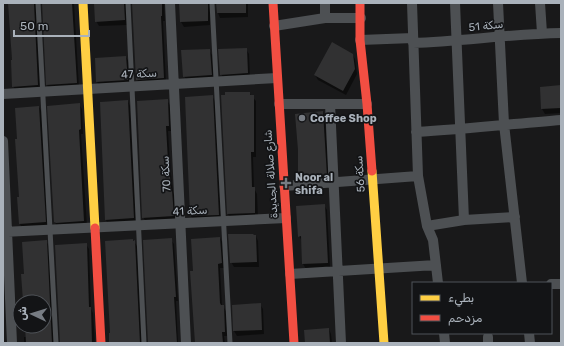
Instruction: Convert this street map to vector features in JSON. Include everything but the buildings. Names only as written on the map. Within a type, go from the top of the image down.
[{"type":"street","points":[[83,3],[101,343]]},
{"type":"street","name":"سكة 70","points":[[170,3],[186,343]]},
{"type":"street","name":"شارع صلالة الجديدة","points":[[273,3],[294,343]]},
{"type":"street","points":[[325,3],[325,18]]},
{"type":"street","name":"سكة 56","points":[[360,3],[360,40],[367,104],[384,343]]},
{"type":"street","points":[[412,3],[418,176],[427,226],[433,240],[438,282]]},
{"type":"street","points":[[455,3],[464,220]]},
{"type":"street","points":[[498,3],[504,124],[522,282]]},
{"type":"street","points":[[540,3],[542,33]]},
{"type":"street","points":[[274,26],[325,18],[361,18]]},
{"type":"street","name":"سكة 51","points":[[360,40],[456,41],[500,36],[561,33]]},
{"type":"street","name":"سكة 47","points":[[3,94],[277,78]]},
{"type":"street","points":[[279,104],[367,104]]},
{"type":"street","points":[[330,104],[341,343]]},
{"type":"street","points":[[416,132],[460,130],[504,124],[561,120]]},
{"type":"street","points":[[3,141],[7,326],[12,343]]},
{"type":"street","points":[[284,186],[372,178],[418,176]]},
{"type":"street","points":[[427,226],[464,220],[515,217]]},
{"type":"street","name":"سكة 41","points":[[5,232],[286,218]]},
{"type":"street","points":[[290,274],[436,265]]},
{"type":"lane","points":[[38,3],[56,343]]},
{"type":"lane","points":[[128,3],[144,343]]},
{"type":"lane","points":[[212,3],[230,343]]},
{"type":"traffic: slow","points":[[83,3],[95,228]]},
{"type":"traffic: slow","points":[[372,171],[384,343]]},
{"type":"traffic: jam","points":[[273,3],[294,343]]},
{"type":"traffic: jam","points":[[360,3],[360,40],[372,171]]},
{"type":"traffic: jam","points":[[95,228],[101,343]]},
{"type":"place","name":"Coffee Shop","points":[[302,118]]},
{"type":"place","name":"Noor al shifa","points":[[286,183]]}]
